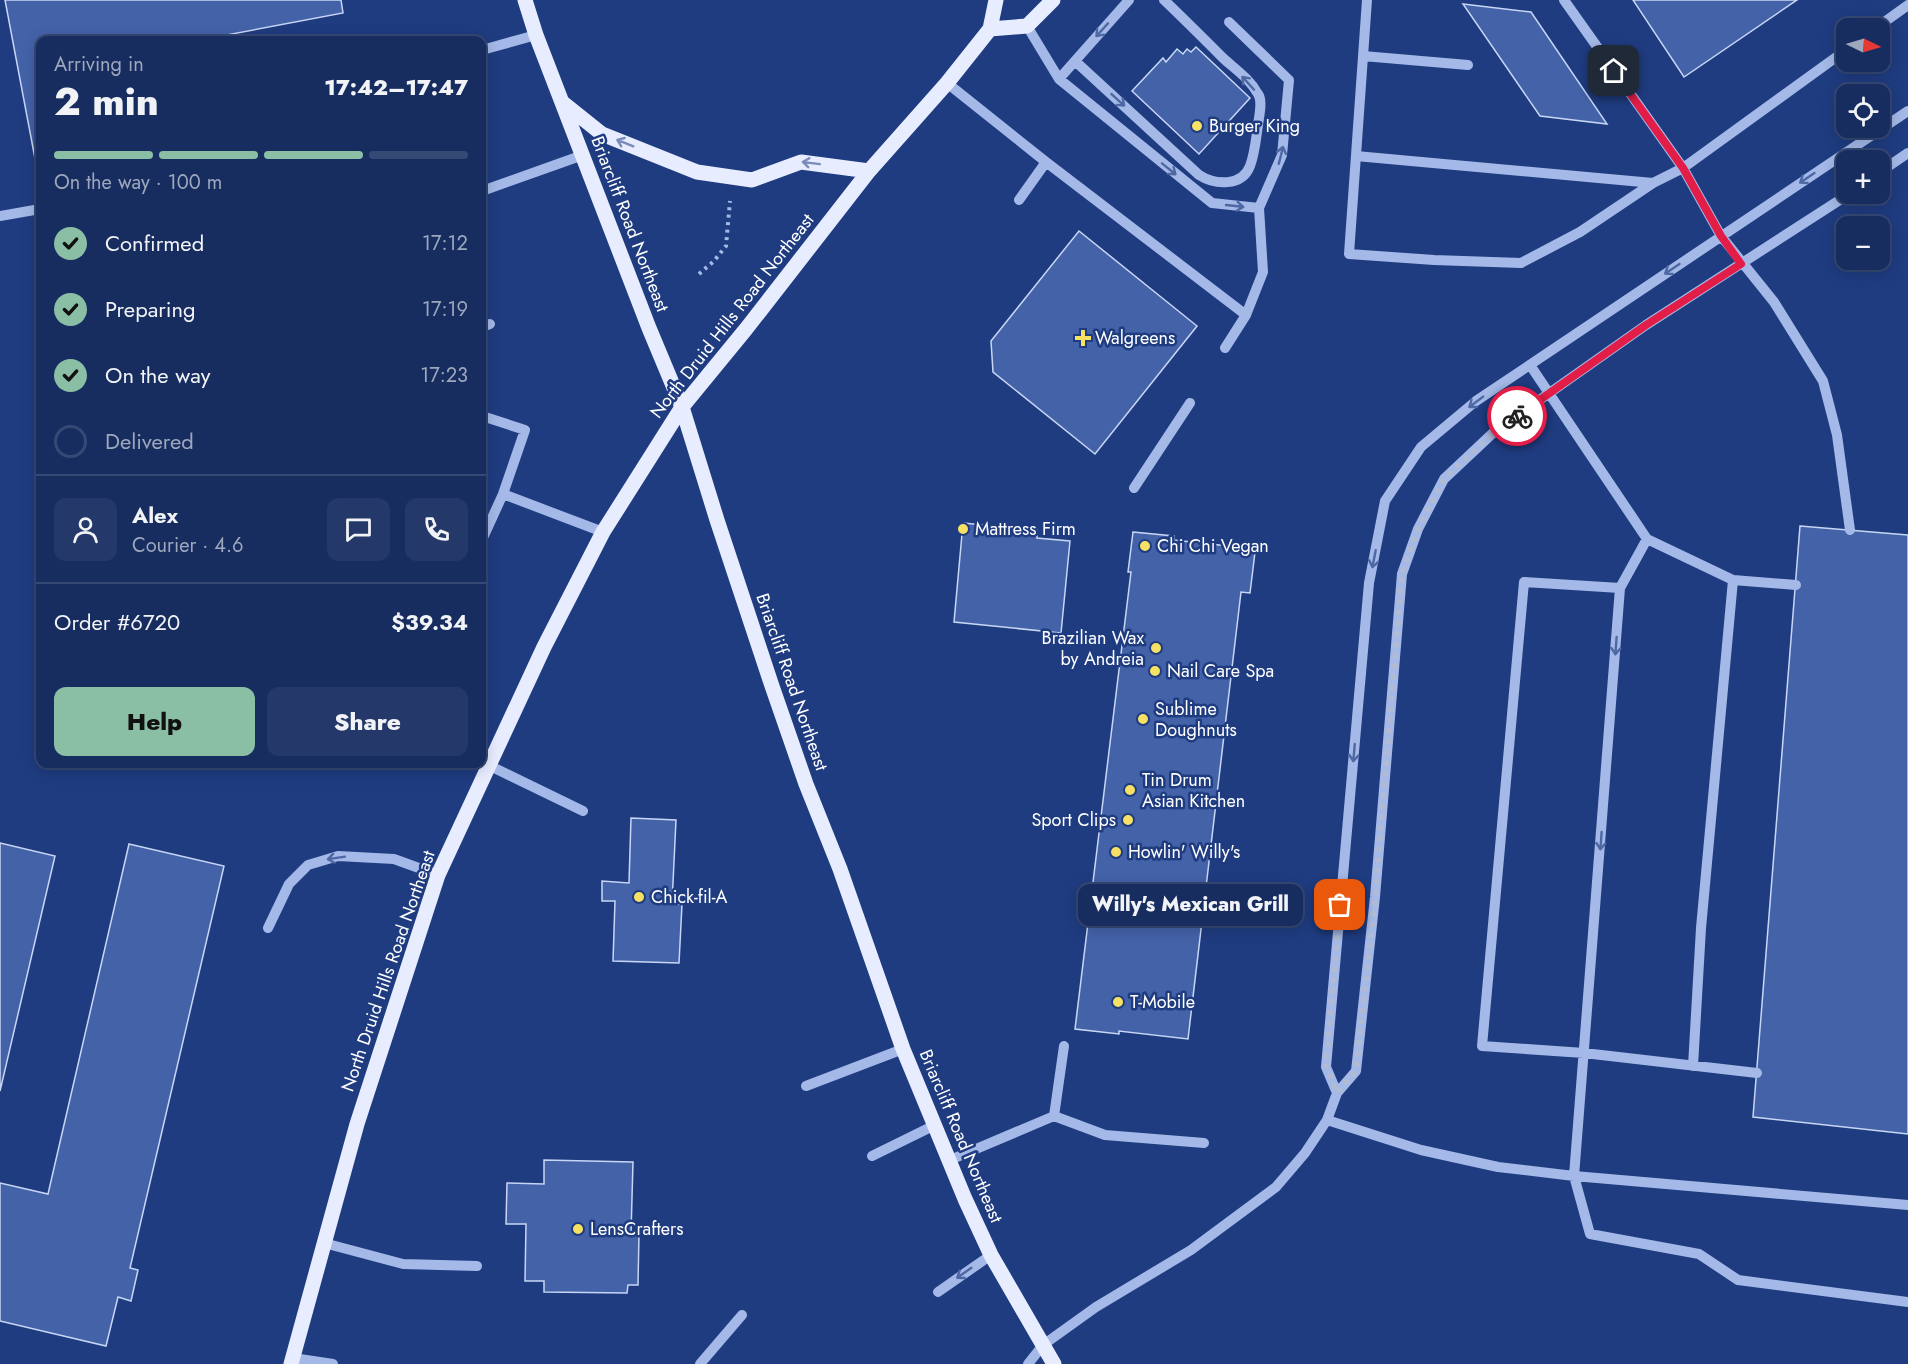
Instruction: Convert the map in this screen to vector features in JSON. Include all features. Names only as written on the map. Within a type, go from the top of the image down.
[{"type":"main road","name":"Briarcliff Road Northeast","points":[[525,0],[536,35],[649,328],[682,406],[717,520],[806,784],[840,869],[903,1049],[991,1255],[1054,1364]]},
{"type":"main road","name":"North Druid Hills Road Northeast","points":[[486,762],[603,532],[682,406],[746,330],[869,171],[946,84],[990,29],[996,0]]},
{"type":"main road","points":[[990,29],[1026,27],[1053,0]]},
{"type":"main road","points":[[562,101],[602,134],[698,172],[752,180],[801,162],[869,171]]},
{"type":"main road","name":"North Druid Hills Road Northeast","points":[[292,1361],[357,1124],[438,875],[483,768]]},
{"type":"lane","points":[[1059,79],[1129,0]]},
{"type":"lane","points":[[1075,61],[1199,175],[1209,181],[1222,183],[1241,176],[1250,168],[1260,112],[1260,95],[1164,0]]},
{"type":"lane","points":[[1367,0],[1349,254],[1521,263],[1580,232],[1653,183],[1683,168],[1836,57]]},
{"type":"lane","points":[[1564,0],[1683,168],[1721,236],[1741,264],[1774,302],[1824,381],[1837,435],[1850,530]]},
{"type":"lane","points":[[1890,18],[1908,5]]},
{"type":"lane","points":[[1225,348],[1246,315],[1263,272],[1259,208],[1282,155],[1289,80],[1229,22]]},
{"type":"lane","points":[[1026,27],[1059,79],[1212,203],[1259,208]]},
{"type":"lane","points":[[486,49],[536,35]]},
{"type":"lane","points":[[1363,56],[1468,65]]},
{"type":"lane","points":[[946,84],[1246,315]]},
{"type":"lane","points":[[1337,1093],[1326,1066],[1369,583],[1385,501],[1421,447],[1476,401],[1908,111]]},
{"type":"lane","points":[[1890,165],[1908,153]]},
{"type":"lane","points":[[486,189],[583,155]]},
{"type":"lane","points":[[1356,156],[1653,183]]},
{"type":"lane","points":[[1019,200],[1046,162]]},
{"type":"lane","points":[[1028,1364],[1043,1345],[1096,1307],[1191,1250],[1276,1187],[1305,1154],[1327,1120],[1337,1093],[1356,1071],[1375,897],[1402,574],[1418,529],[1444,479],[1494,432],[1646,325],[1836,202]]},
{"type":"lane","points":[[0,216],[36,210]]},
{"type":"lane","points":[[1530,365],[1647,539],[1733,580],[1796,585]]},
{"type":"lane","points":[[1134,488],[1190,403]]},
{"type":"lane","points":[[486,417],[525,430],[503,494],[486,531]]},
{"type":"lane","points":[[503,494],[603,532]]},
{"type":"lane","points":[[1647,539],[1620,588],[1574,1176],[1590,1234],[1700,1254],[1738,1280],[1908,1302]]},
{"type":"lane","points":[[1693,1066],[1701,928],[1733,580]]},
{"type":"lane","points":[[1620,588],[1524,582],[1482,1046],[1584,1053],[1757,1073]]},
{"type":"lane","points":[[486,764],[583,811]]},
{"type":"lane","points":[[268,928],[289,884],[308,865],[338,856],[394,859],[438,875]]},
{"type":"lane","points":[[1054,1116],[1064,1046]]},
{"type":"lane","points":[[806,1086],[903,1049]]},
{"type":"lane","points":[[950,1160],[1054,1116],[1105,1136],[1204,1143]]},
{"type":"lane","points":[[1327,1120],[1443,1155],[1498,1167],[1574,1176],[1908,1205]]},
{"type":"lane","points":[[872,1156],[935,1125]]},
{"type":"lane","points":[[324,1243],[403,1264],[477,1266]]},
{"type":"lane","points":[[938,1292],[991,1255]]},
{"type":"lane","points":[[700,1364],[742,1315]]},
{"type":"lane","points":[[292,1361],[333,1364]]},
{"type":"path","points":[[699,274],[726,246],[730,197]]},
{"type":"building","points":[[5,0],[341,0],[343,13],[221,36],[36,36],[36,164]]},
{"type":"building","points":[[1633,0],[1797,0],[1684,77]]},
{"type":"building","points":[[1463,4],[1531,12],[1607,124],[1540,116]]},
{"type":"building","name":"Burger King","points":[[1196,47],[1250,98],[1199,154],[1132,91],[1163,58],[1166,62],[1177,49],[1183,54],[1187,49],[1191,52]]},
{"type":"building","points":[[1079,231],[1197,326],[1095,454],[993,372],[991,341]]},
{"type":"building","points":[[963,523],[1037,530],[1037,538],[1070,541],[1061,633],[954,622]]},
{"type":"building","points":[[1800,526],[1908,535],[1908,1134],[1753,1117]]},
{"type":"building","points":[[1133,532],[1174,536],[1174,540],[1246,548],[1245,550],[1255,552],[1250,593],[1241,592],[1188,1039],[1119,1031],[1119,1034],[1075,1029],[1131,572],[1128,572]]},
{"type":"building","points":[[631,818],[676,820],[672,904],[682,904],[679,963],[613,961],[615,901],[602,901],[602,881],[629,883]]},
{"type":"building","points":[[0,843],[55,856],[0,1091]]},
{"type":"building","points":[[129,844],[224,866],[130,1268],[138,1270],[131,1301],[118,1297],[106,1346],[0,1321],[0,1183],[48,1194]]},
{"type":"building","name":"LensCrafters","points":[[544,1160],[633,1162],[631,1234],[639,1234],[638,1285],[628,1285],[627,1293],[544,1292],[544,1281],[525,1281],[526,1224],[506,1224],[507,1183],[544,1184]]},
{"type":"way so far","points":[[1340,905],[1326,1066],[1337,1093],[1356,1071],[1375,897],[1402,574],[1418,529],[1444,479],[1494,432],[1517,416]]},
{"type":"place","name":"Burger King","points":[[1197,126]]},
{"type":"place","name":"Walgreens","points":[[1083,338]]},
{"type":"place","name":"Mattress Firm","points":[[963,529]]},
{"type":"place","name":"Chi Chi Vegan","points":[[1145,546]]},
{"type":"place","name":"Brazilian Wax by Andreia","points":[[1156,648]]},
{"type":"place","name":"Nail Care Spa","points":[[1155,671]]},
{"type":"place","name":"Sublime Doughnuts","points":[[1143,719]]},
{"type":"place","name":"Tin Drum Asian Kitchen","points":[[1130,790]]},
{"type":"place","name":"Sport Clips","points":[[1128,820]]},
{"type":"place","name":"Howlin' Willy's","points":[[1116,852]]},
{"type":"place","name":"Chick-fil-A","points":[[639,897]]},
{"type":"place","name":"Willy's Mexican Grill","points":[[1340,905]]},
{"type":"place","name":"T-Mobile","points":[[1118,1002]]},
{"type":"place","name":"LensCrafters","points":[[578,1229]]},
{"type":"route","points":[[1517,416],[1646,325],[1741,264],[1721,236],[1683,168],[1614,71]]}]
